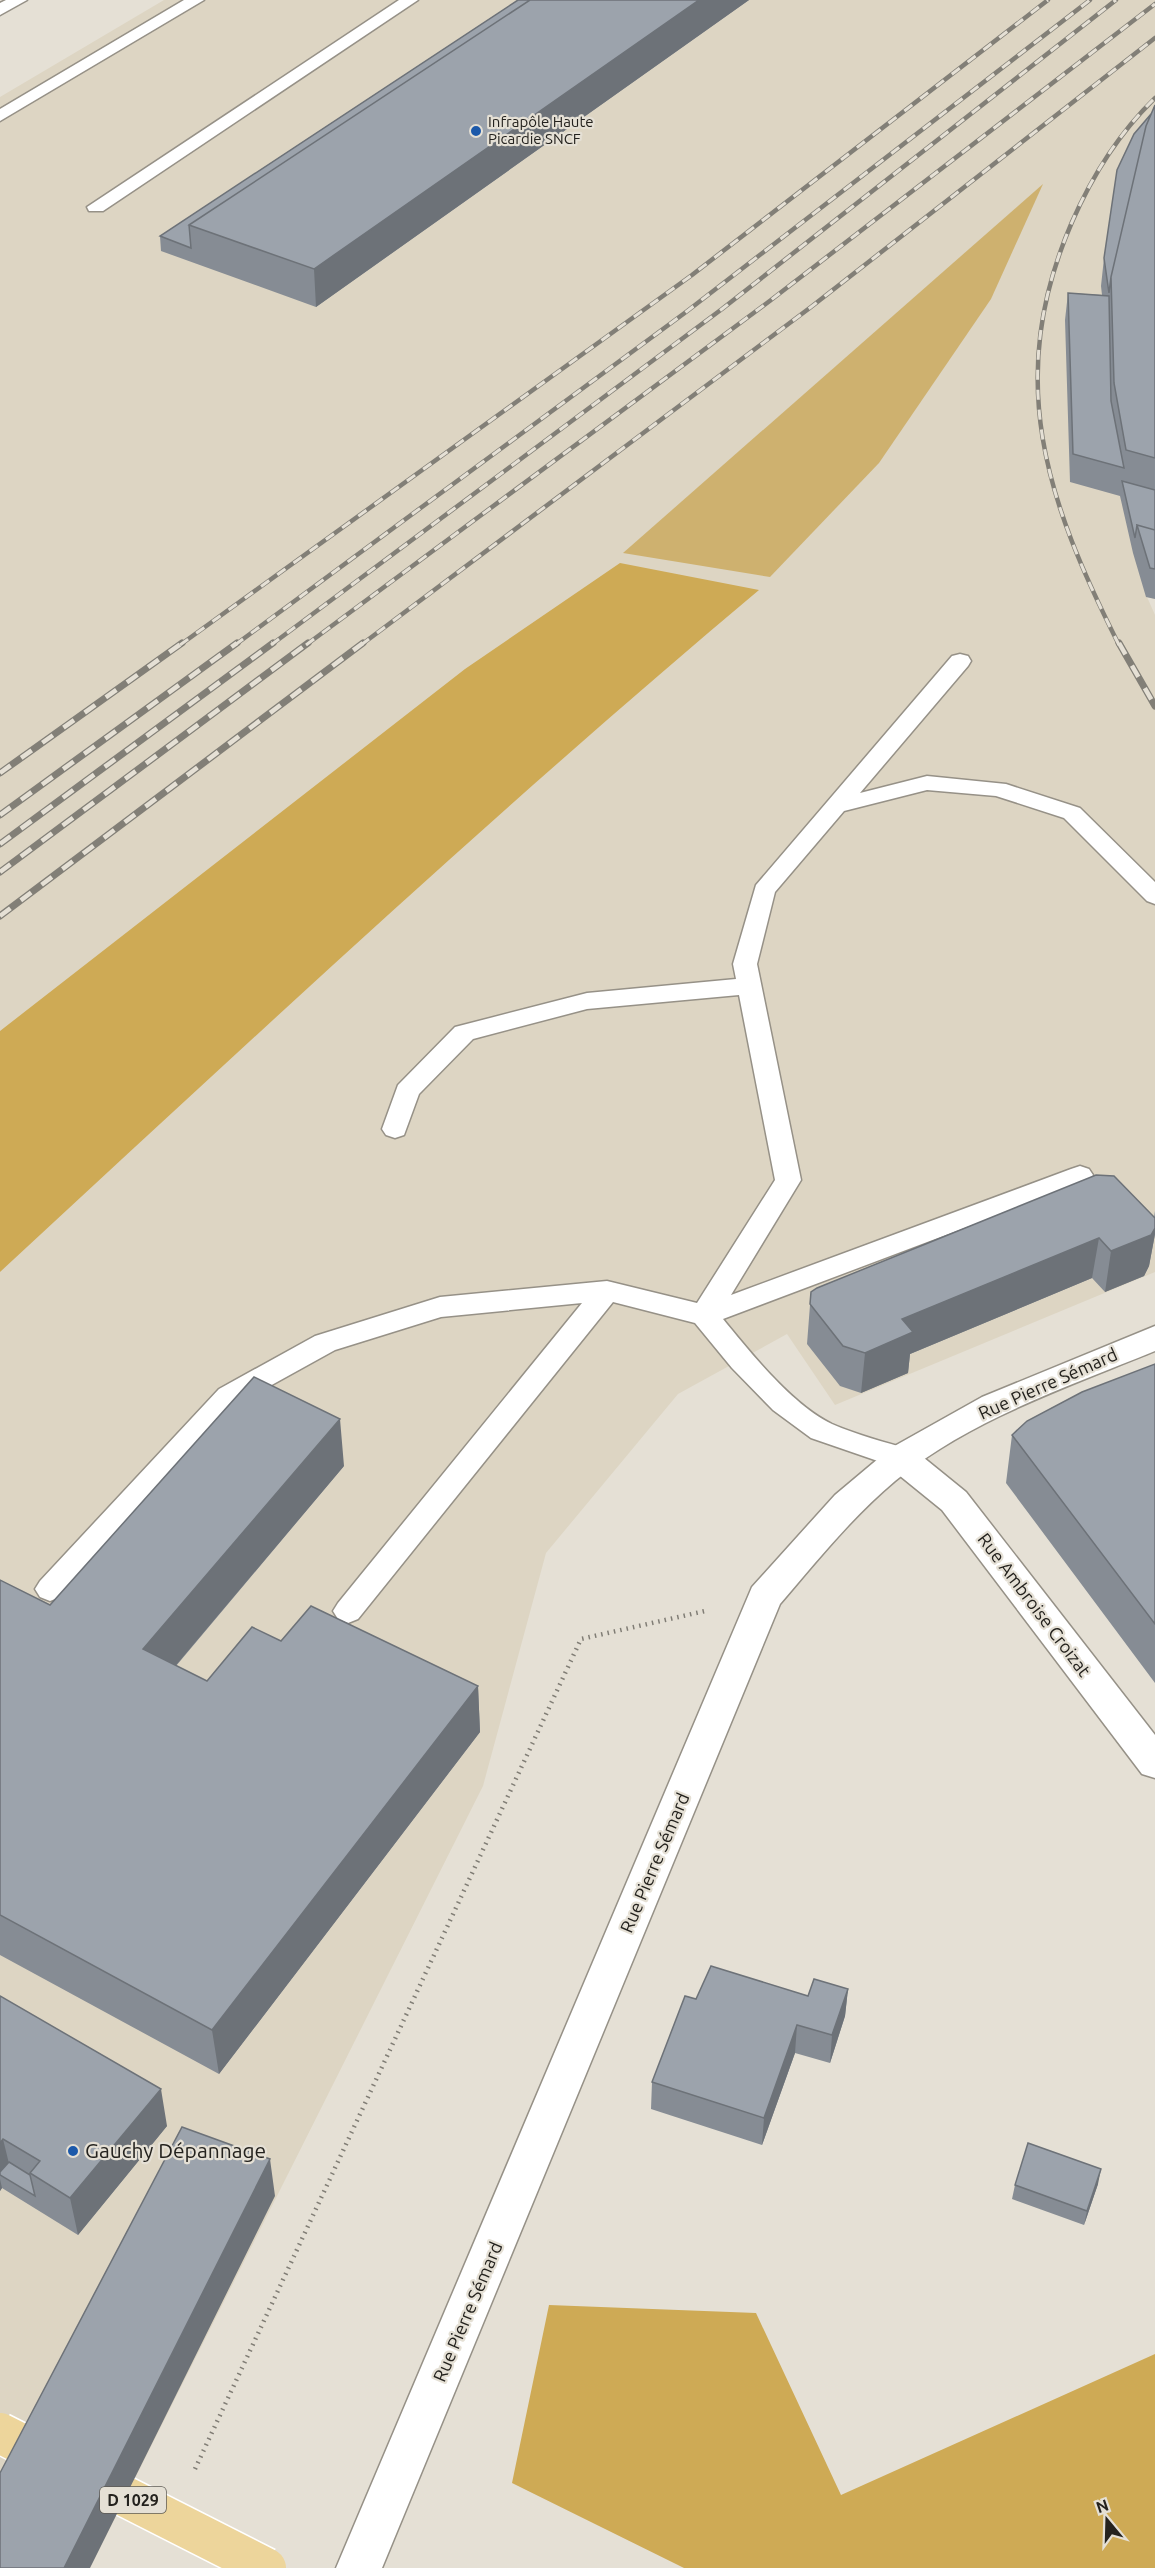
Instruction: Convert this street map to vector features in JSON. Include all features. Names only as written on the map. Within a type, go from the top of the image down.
[{"type":"main road","name":"Rue Pierre Sémard","points":[[359,2568],[765,1597],[833,1517],[902,1458],[996,1403],[1155,1338]]},
{"type":"main road","name":"Rue Ambroise Croizat","points":[[902,1458],[954,1501],[1155,1763]]},
{"type":"main road","name":"D 1029","points":[[0,2433],[266,2568]]},
{"type":"lane","points":[[0,10],[19,0]]},
{"type":"lane","points":[[0,116],[196,0]]},
{"type":"lane","points":[[96,207],[410,0]]},
{"type":"lane","points":[[704,1315],[788,1180],[745,964],[764,890],[960,661]]},
{"type":"lane","points":[[836,806],[927,783],[998,789],[1072,813],[1155,896]]},
{"type":"lane","points":[[394,1129],[407,1091],[464,1033],[587,1001],[749,987]]},
{"type":"lane","points":[[50,1589],[229,1396],[325,1343],[440,1307],[607,1291],[704,1315],[1080,1175]]},
{"type":"lane","points":[[348,1611],[607,1291]]},
{"type":"lane","points":[[704,1315],[742,1361],[783,1403],[820,1431],[902,1458]]},
{"type":"path","points":[[194,2471],[581,1639],[765,1597]]},
{"type":"shaded area","points":[[164,0],[1155,0],[1155,599],[1147,597],[1155,615],[1155,1272],[835,1405],[787,1334],[678,1394],[546,1553],[483,1786],[90,2568],[0,2568],[0,97]]},
{"type":"shaded area","points":[[1043,184],[991,299],[879,463],[770,577],[623,553]]},
{"type":"shaded area","points":[[620,563],[759,590],[565,756],[470,841],[0,1272],[0,1031],[465,669]]},
{"type":"shaded area","points":[[549,2305],[756,2313],[841,2495],[1155,2354],[1155,2568],[684,2568],[512,2483]]},
{"type":"building","points":[[518,0],[530,0],[189,225],[191,248],[160,236]]},
{"type":"building","name":"Infrapôle Haute Picardie SNCF","points":[[530,0],[699,0],[314,269],[189,225]]},
{"type":"building","points":[[1155,105],[1155,458],[1126,450],[1114,383],[1111,277],[1146,126]]},
{"type":"building","points":[[1151,114],[1146,126],[1109,293],[1104,258],[1117,170],[1134,134]]},
{"type":"building","points":[[1068,293],[1109,296],[1111,401],[1124,468],[1073,454]]},
{"type":"building","points":[[1122,481],[1155,490],[1155,530],[1137,525],[1135,538]]},
{"type":"building","points":[[1137,525],[1155,530],[1155,569],[1150,568]]},
{"type":"building","points":[[1096,1175],[1114,1176],[1155,1218],[1155,1228],[1151,1235],[1111,1251],[1099,1238],[902,1319],[913,1332],[865,1353],[843,1346],[810,1304],[811,1292],[817,1288]]},
{"type":"building","points":[[1155,1364],[1155,1624],[1012,1435],[1027,1421],[1082,1392]]},
{"type":"building","points":[[254,1377],[340,1419],[143,1649],[207,1681],[252,1627],[281,1641],[311,1606],[478,1686],[212,2030],[0,1915],[0,1580],[50,1605]]},
{"type":"building","points":[[711,1966],[808,1996],[814,1979],[848,1989],[832,2035],[797,2025],[764,2118],[652,2082],[685,1996],[696,1999]]},
{"type":"building","name":"Gauchy Dépannage","points":[[0,1996],[161,2089],[70,2198],[30,2173],[40,2161],[3,2139],[0,2143]]},
{"type":"building","points":[[182,2127],[270,2159],[64,2568],[0,2568],[0,2473]]},
{"type":"building","points":[[1028,2143],[1101,2169],[1087,2211],[1015,2185]]},
{"type":"building","points":[[9,2162],[30,2175],[35,2196],[0,2175]]},
{"type":"railway","points":[[180,645],[692,275],[1048,0]]},
{"type":"railway","points":[[235,645],[686,312],[1090,0]]},
{"type":"railway","points":[[271,645],[722,309],[1116,0]]},
{"type":"railway","points":[[306,645],[771,300],[1155,4]]},
{"type":"railway","points":[[361,645],[811,307],[1155,38]]},
{"type":"railway","points":[[1119,645],[1071,540],[1054,489],[1043,438],[1038,387],[1040,334],[1052,279],[1080,205],[1118,140],[1155,98]]},
{"type":"railway","points":[[0,773],[182,643]]},
{"type":"railway","points":[[0,815],[237,643]]},
{"type":"railway","points":[[0,844],[273,643]]},
{"type":"railway","points":[[0,872],[308,643]]},
{"type":"railway","points":[[0,916],[363,643]]},
{"type":"railway","points":[[1119,643],[1155,706]]},
{"type":"place","name":"Infrapôle Haute Picardie SNCF","points":[[476,131]]},
{"type":"place","name":"Gauchy Dépannage","points":[[73,2151]]}]
